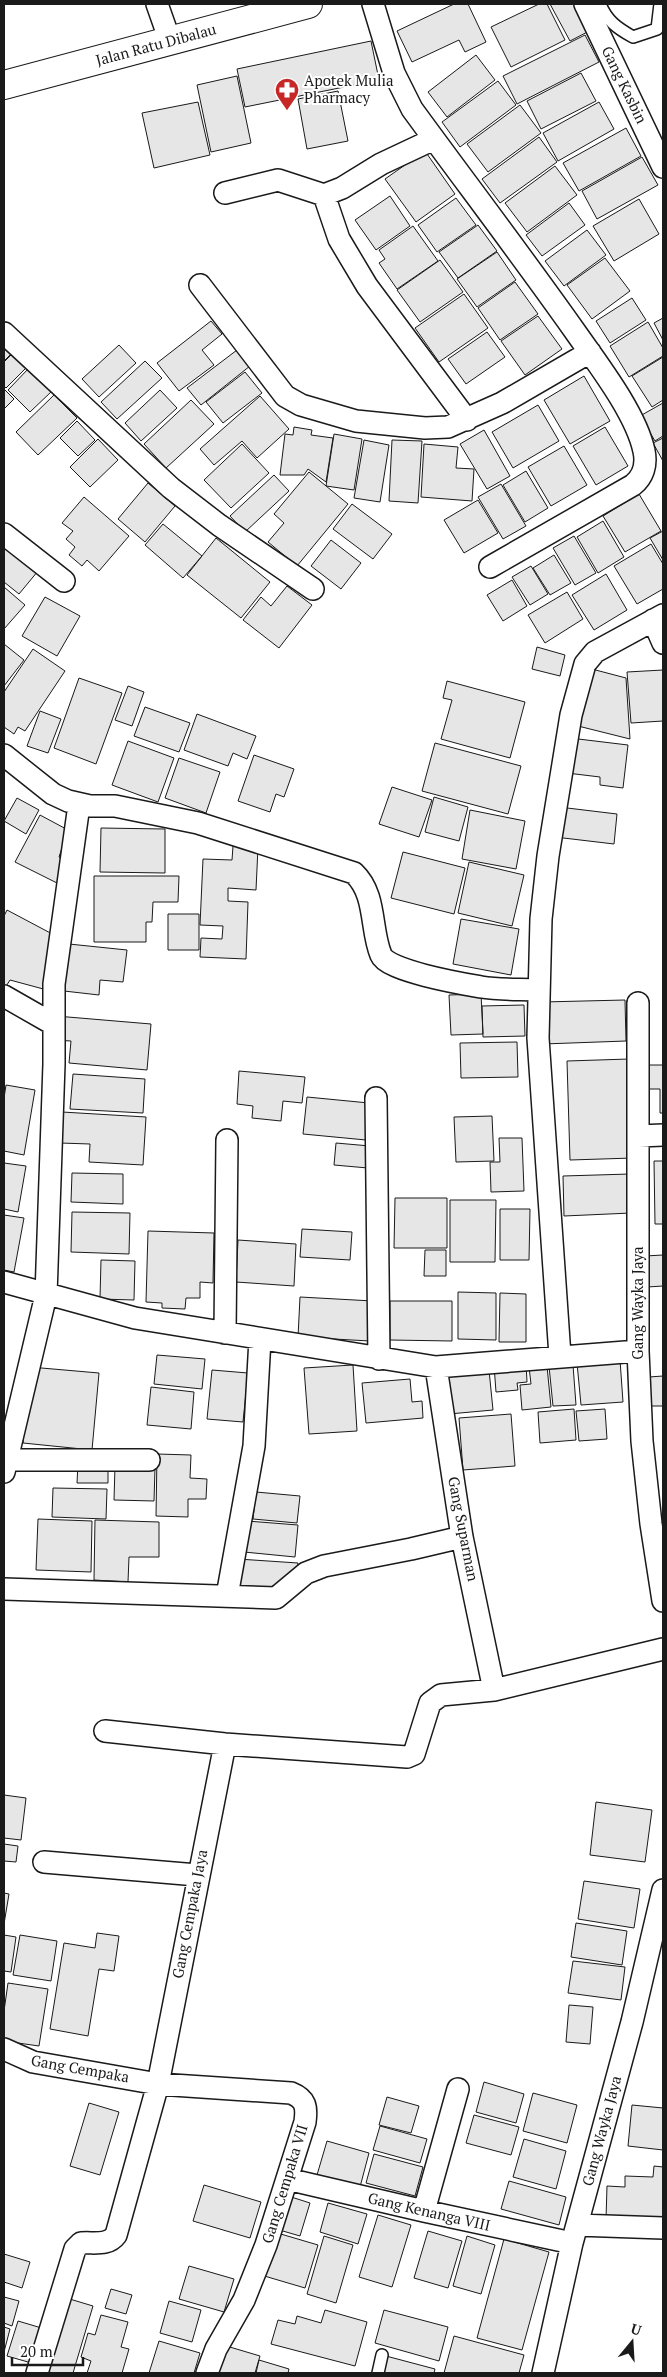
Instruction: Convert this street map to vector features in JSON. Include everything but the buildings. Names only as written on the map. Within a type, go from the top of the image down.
[{"type":"main road","name":"Jalan Ratu Dibalau","points":[[4,85],[170,41],[274,8],[308,4]]},
{"type":"street","points":[[157,4],[170,41]]},
{"type":"street","points":[[373,4],[394,73],[412,109],[590,352],[629,413],[641,439],[645,454],[645,466],[642,474],[633,485],[490,567]]},
{"type":"street","name":"Gang Kasbin","points":[[585,4],[663,166]]},
{"type":"street","points":[[225,192],[278,180],[324,196],[342,188],[381,164],[434,139]]},
{"type":"street","points":[[324,196],[339,239],[367,286],[466,420]]},
{"type":"street","points":[[200,285],[285,396],[292,401],[356,421],[397,426],[448,427],[502,403],[590,352]]},
{"type":"street","points":[[4,333],[171,488],[219,525],[313,590]]},
{"type":"street","points":[[4,534],[64,581]]},
{"type":"street","points":[[560,1356],[538,1038],[541,920],[548,856],[571,715],[581,674],[588,658],[595,652],[658,617],[663,643]]},
{"type":"street","points":[[4,755],[52,794],[79,805],[115,806],[198,823],[350,870],[360,878],[364,885],[380,954],[389,964],[482,987],[539,990]]},
{"type":"street","points":[[79,805],[54,984],[54,1064],[46,1295],[5,1466],[149,1460]]},
{"type":"street","points":[[4,996],[53,1024]]},
{"type":"street","name":"Gang Wayka Jaya","points":[[638,1003],[638,1351],[642,1441],[650,1524],[663,1601]]},
{"type":"street","points":[[376,1098],[378,1359]]},
{"type":"street","points":[[639,1136],[663,1135]]},
{"type":"street","points":[[225,1333],[227,1140]]},
{"type":"street","points":[[4,1282],[135,1318],[436,1367],[638,1351]]},
{"type":"street","points":[[227,1596],[254,1446],[260,1339]]},
{"type":"street","name":"Gang Suparman","points":[[436,1367],[462,1536],[494,1690]]},
{"type":"street","points":[[4,1589],[276,1598],[306,1573],[324,1566],[411,1549],[462,1536]]},
{"type":"street","points":[[105,1731],[225,1744],[410,1757],[414,1754],[430,1702],[441,1695],[494,1690],[663,1649]]},
{"type":"street","name":"Gang Cempaka Jaya","points":[[37,2373],[75,2249],[81,2243],[105,2243],[112,2241],[116,2235],[158,2084],[197,1875],[225,1744]]},
{"type":"street","points":[[44,1862],[197,1875]]},
{"type":"street","name":"Gang Wayka Jaya","points":[[543,2373],[574,2234],[632,2022],[663,1890]]},
{"type":"street","name":"Gang Cempaka","points":[[4,2049],[15,2056],[33,2062],[158,2084]]},
{"type":"street","name":"Gang Cempaka VII","points":[[158,2084],[291,2093],[300,2096],[305,2103],[305,2122],[288,2179],[252,2283],[216,2349],[207,2373]]},
{"type":"street","points":[[424,2212],[458,2089]]},
{"type":"street","name":"Gang Kenanga VIII","points":[[288,2179],[424,2212],[574,2234],[663,2228]]},
{"type":"lane","points":[[600,4],[606,17],[618,29],[633,37],[657,29],[660,4]]},
{"type":"lane","points":[[378,2373],[382,2355]]},
{"type":"place","name":"Apotek Mulia Pharmacy","points":[[287,111]]}]
